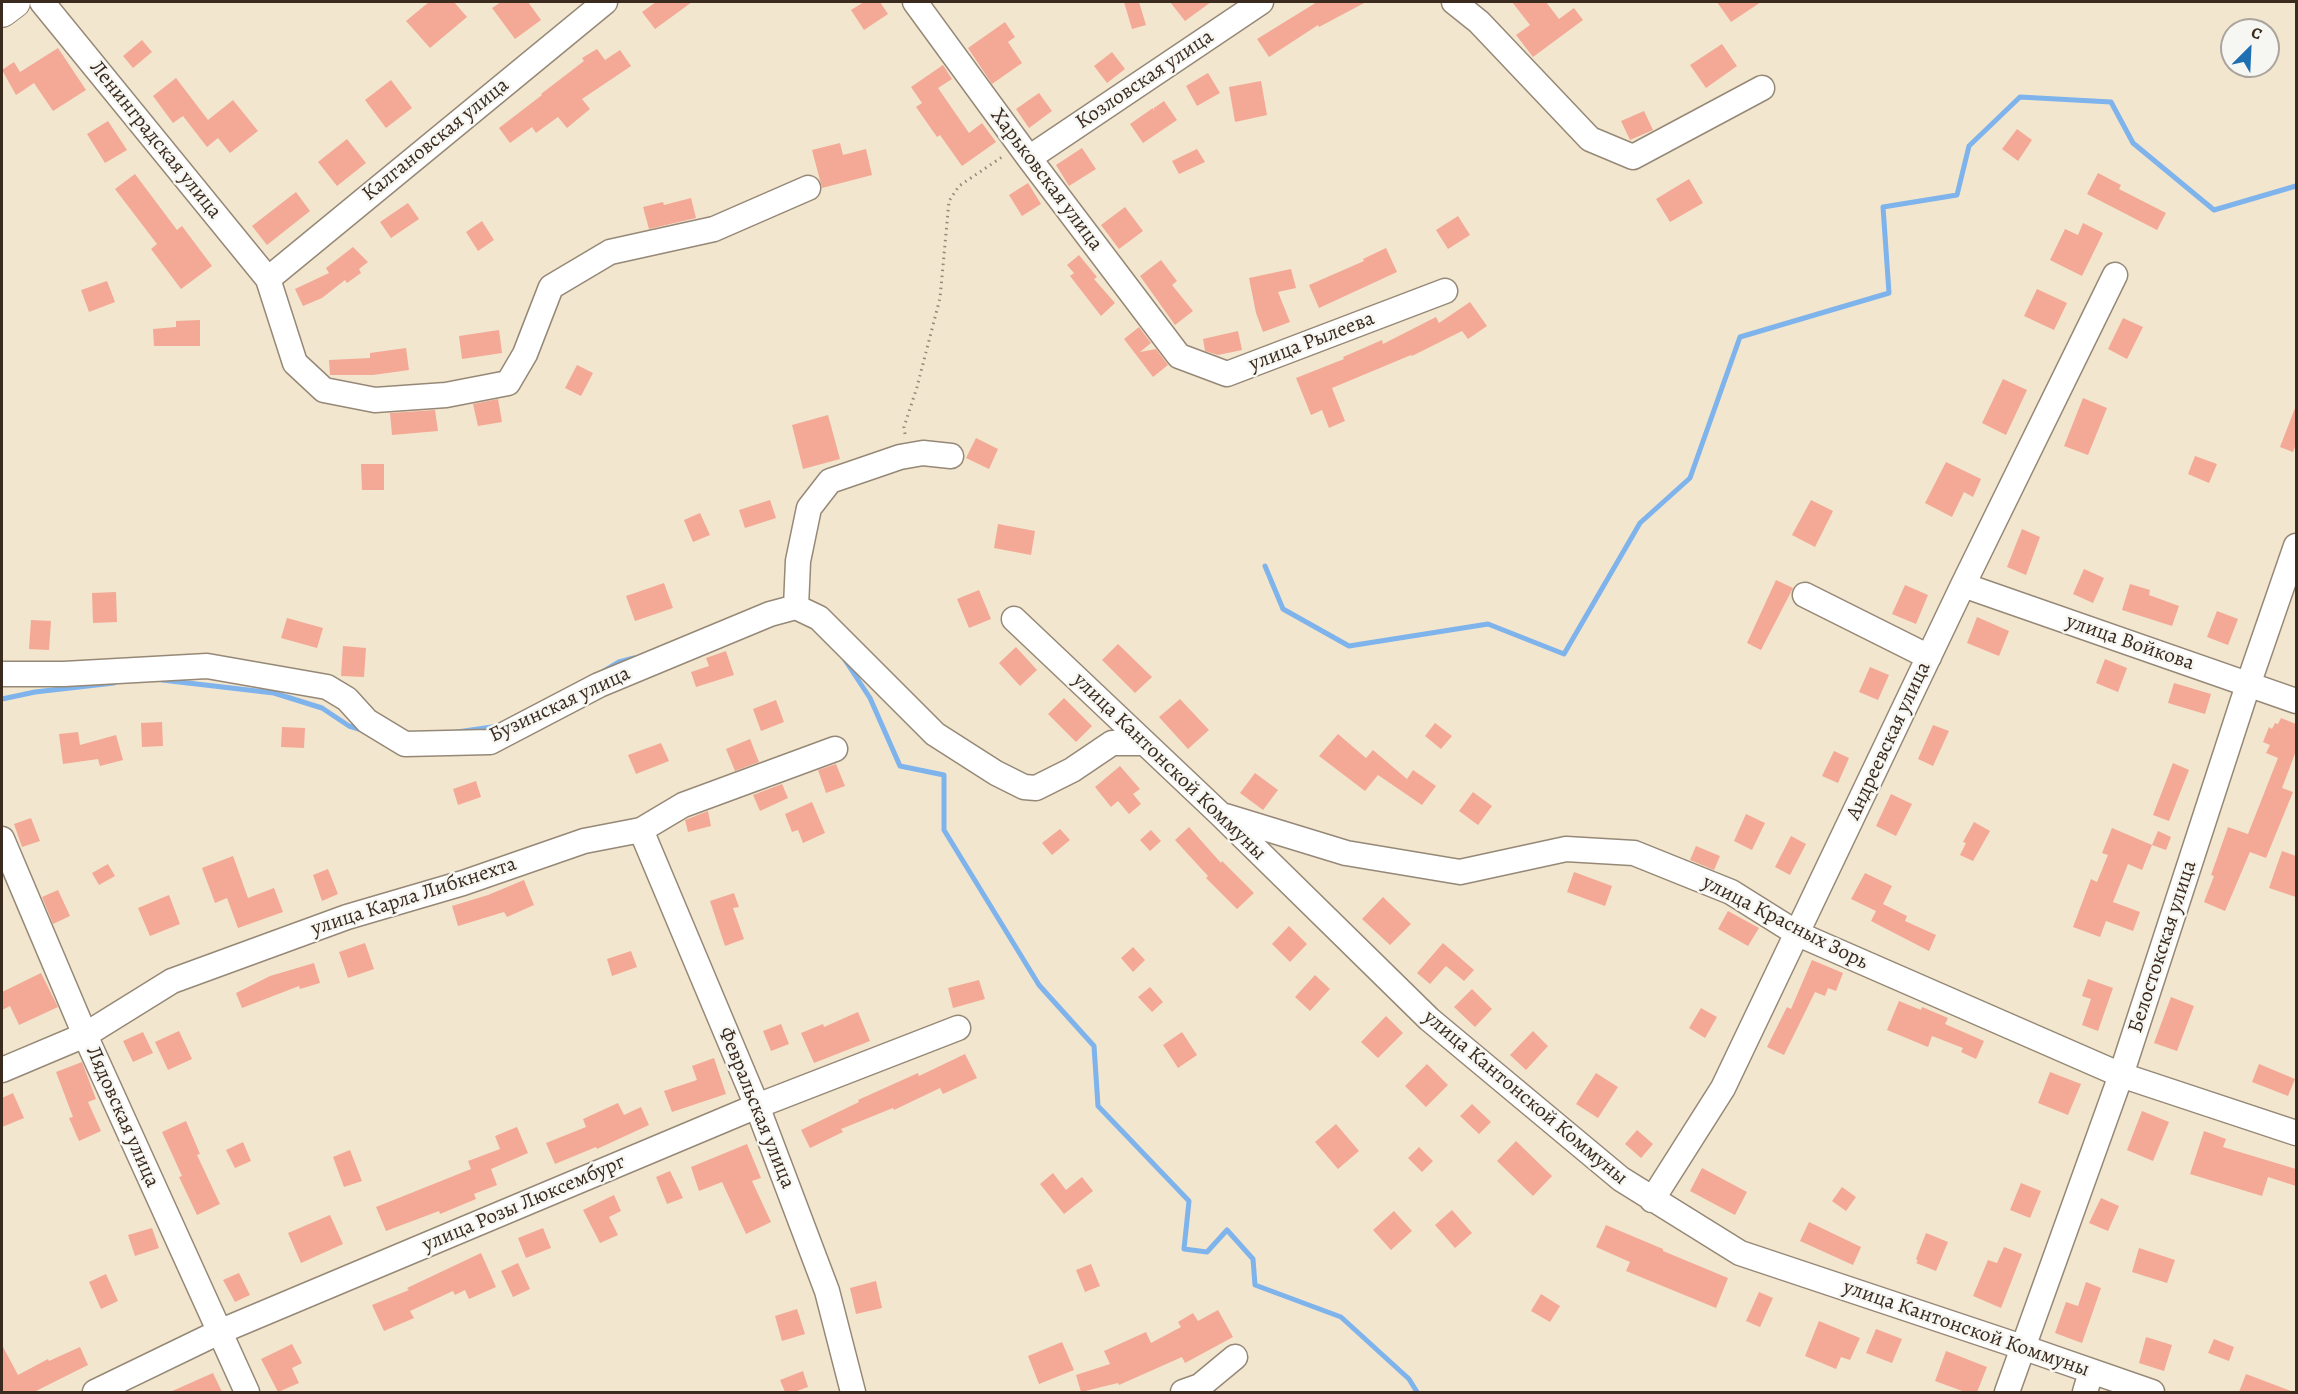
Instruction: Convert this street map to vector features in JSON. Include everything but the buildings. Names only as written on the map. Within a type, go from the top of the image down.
[{"type":"main road","points":[[2,11],[14,2]]},
{"type":"street","name":"Ленинградская улица","points":[[42,2],[268,279]]},
{"type":"street","name":"Калгановская улица","points":[[268,279],[605,2]]},
{"type":"street","name":"Харьковская улица","points":[[915,2],[1029,158],[1179,356]]},
{"type":"street","name":"Козловская улица","points":[[1029,158],[1261,2]]},
{"type":"street","points":[[1454,2],[1479,22],[1590,139],[1633,157],[1762,88]]},
{"type":"street","points":[[268,279],[295,363],[324,390],[375,400],[446,395],[508,383],[525,354],[551,287],[610,252],[714,229],[807,189]]},
{"type":"street","name":"Андреевская улица","points":[[1652,1200],[1723,1089],[1929,657],[2115,275]]},
{"type":"street","name":"улица Рылеева","points":[[1179,356],[1227,374],[1445,291]]},
{"type":"street","points":[[951,456],[923,453],[900,457],[830,480],[809,508],[798,561],[796,607],[819,618],[935,734],[996,773],[1024,787],[1036,788],[1072,770],[1112,743],[1143,743]]},
{"type":"street","name":"Белостокская улица","points":[[2007,1392],[2121,1075],[2248,685],[2296,546]]},
{"type":"street","name":"улица Войкова","points":[[1964,585],[2296,701]]},
{"type":"street","points":[[1805,595],[1929,657]]},
{"type":"street","name":"Бузинская улица","points":[[2,674],[64,674],[207,666],[327,687],[346,699],[368,722],[405,744],[490,742],[599,685],[770,614],[796,607]]},
{"type":"street","name":"улица Кантонской Коммуны","points":[[1014,619],[1220,814],[1429,1019],[1621,1179],[1740,1253],[2022,1347],[2088,1382],[2152,1392]]},
{"type":"street","name":"улица Карла Либкнехта","points":[[2,1070],[85,1035],[172,981],[347,918],[463,883],[584,841],[641,830],[683,805],[835,749]]},
{"type":"street","name":"улица Красных Зорь","points":[[1220,814],[1346,852],[1460,872],[1566,849],[1634,854],[1731,892],[1798,934],[2121,1075],[2296,1133]]},
{"type":"street","name":"Февральская улица","points":[[641,830],[757,1106],[827,1291],[853,1392]]},
{"type":"street","name":"Лядовская улица","points":[[2,839],[85,1035],[247,1392]]},
{"type":"street","name":"улица Розы Люксембург","points":[[94,1392],[219,1332],[757,1106],[958,1028]]},
{"type":"street","points":[[1183,1392],[1200,1386],[1235,1357]]},
{"type":"path","points":[[904,427],[940,298],[949,201],[959,186],[1009,153],[1029,158]]},
{"type":"waterway","points":[[1265,566],[1283,609],[1349,646],[1488,624],[1564,654],[1640,523],[1690,478],[1740,337],[1889,293],[1883,207],[1957,195],[1969,146],[2020,97],[2111,102],[2133,143],[2214,210],[2296,186]]},
{"type":"waterway","points":[[604,671],[619,662],[634,658]]},
{"type":"waterway","points":[[845,660],[870,698],[900,766],[944,775],[944,830],[1039,985],[1094,1046],[1098,1106],[1189,1201],[1184,1249],[1207,1252],[1227,1230],[1253,1259],[1255,1285],[1341,1317],[1409,1379],[1417,1392]]},
{"type":"waterway","points":[[162,680],[274,693],[322,708],[349,726],[362,730]]},
{"type":"waterway","points":[[2,699],[35,692],[114,683]]},
{"type":"waterway","points":[[457,732],[499,726]]}]
